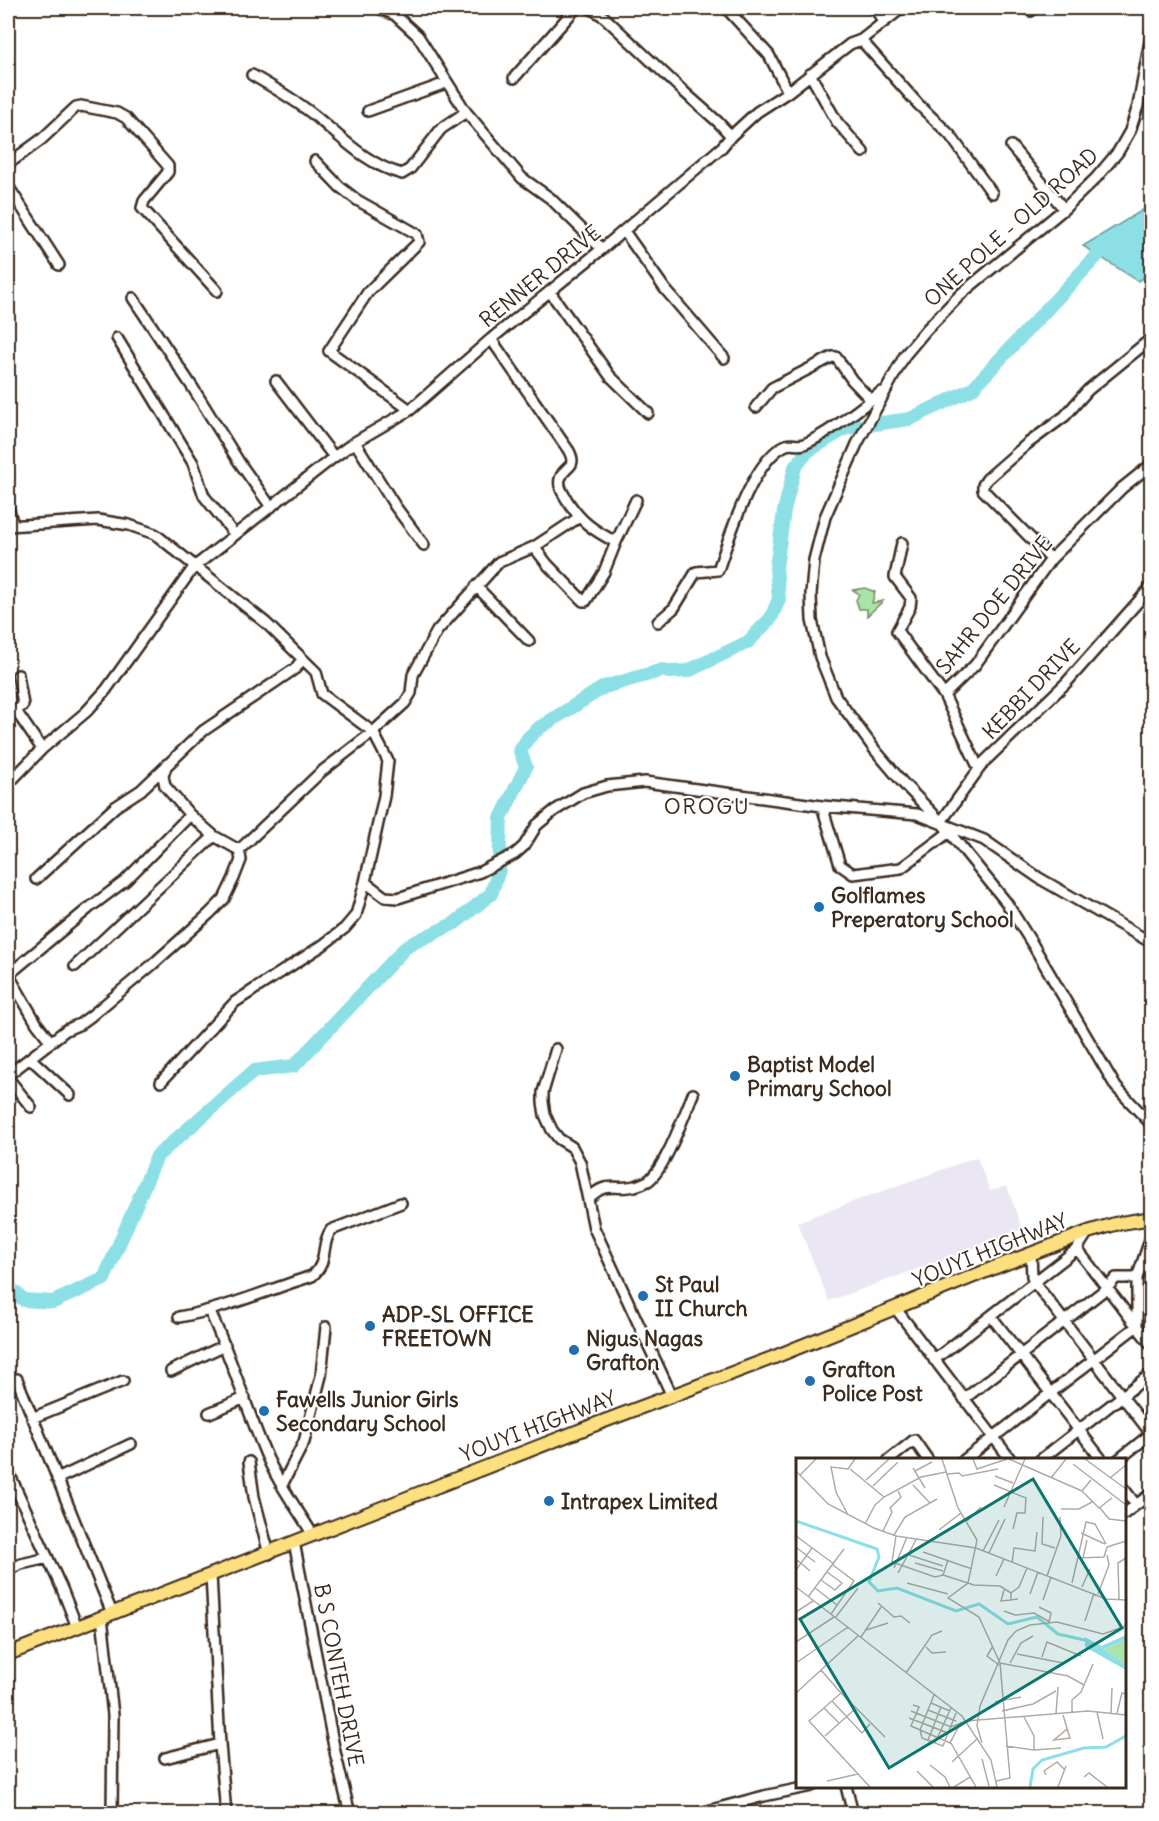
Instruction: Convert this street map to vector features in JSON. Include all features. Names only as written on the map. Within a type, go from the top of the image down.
[{"type":"main road","name":"YOUYI HIGHWAY","points":[[8,1654],[896,1309],[1088,1232],[1115,1224],[1152,1218]]},
{"type":"street","points":[[379,8],[395,15],[418,36],[466,112],[522,178],[550,198],[603,249]]},
{"type":"street","points":[[514,78],[576,8]]},
{"type":"street","points":[[590,8],[605,12],[683,92],[731,136]]},
{"type":"street","points":[[726,8],[769,55],[788,92]]},
{"type":"street","points":[[874,8],[884,21]]},
{"type":"street","name":"RENNER DRIVE","points":[[8,784],[42,749],[86,712],[106,690],[194,567],[334,457],[410,410],[491,339],[603,249],[713,155],[757,112],[788,92],[850,44],[861,40],[902,8]]},
{"type":"street","name":"ONE POLE - OLD ROAD","points":[[941,822],[896,775],[836,697],[820,657],[812,620],[811,594],[814,560],[825,517],[874,402],[886,388],[905,355],[962,293],[1065,209],[1104,170],[1118,152],[1130,131],[1138,106],[1152,30]]},
{"type":"street","points":[[861,40],[918,104],[950,135],[992,193]]},
{"type":"street","points":[[810,74],[837,122],[863,152]]},
{"type":"street","points":[[252,75],[312,114],[358,152],[391,171],[402,174],[410,169],[441,129],[466,112]]},
{"type":"street","points":[[368,111],[446,83]]},
{"type":"street","points":[[8,164],[42,139],[76,107],[117,113],[126,118],[168,166],[168,172],[144,201],[142,208],[217,291]]},
{"type":"street","points":[[1011,146],[1065,209]]},
{"type":"street","points":[[315,160],[340,187],[357,200],[417,234],[419,242],[368,292],[329,351],[410,410]]},
{"type":"street","points":[[8,186],[58,266]]},
{"type":"street","points":[[624,231],[665,289],[724,358]]},
{"type":"street","points":[[550,292],[610,376],[648,413]]},
{"type":"street","points":[[133,298],[194,388],[239,462],[271,507]]},
{"type":"street","points":[[117,338],[193,463],[204,496],[235,535]]},
{"type":"street","points":[[1051,559],[983,490],[983,485],[1028,444],[1065,416],[1088,390],[1152,338]]},
{"type":"street","points":[[491,339],[573,458],[572,464],[560,477],[559,484],[578,518],[616,542]]},
{"type":"street","points":[[658,622],[674,609],[696,572],[718,570],[731,532],[758,473],[773,455],[786,445],[802,445],[874,402],[852,380],[836,357],[832,357],[772,388],[756,406]]},
{"type":"street","points":[[276,381],[334,457]]},
{"type":"street","points":[[355,442],[395,506],[424,546]]},
{"type":"street","name":"SAHR DOE DRIVE","points":[[944,695],[975,665],[1051,559],[1122,488],[1152,465]]},
{"type":"street","points":[[534,547],[548,565],[583,601],[586,601],[601,578],[636,500]]},
{"type":"street","points":[[8,507],[10,525],[99,520],[129,525],[154,534],[266,623],[316,672],[322,694],[373,732],[388,761],[384,796],[356,915],[345,928],[323,945],[235,1002],[161,1082]]},
{"type":"street","points":[[239,850],[321,772],[373,732],[405,703],[411,693],[413,675],[437,631],[499,562],[534,547],[578,518]]},
{"type":"street","name":"SAHR DOE DRIVE","points":[[902,543],[894,577],[911,598],[910,607],[897,631],[944,695],[980,769]]},
{"type":"street","name":"KEBBI DRIVE","points":[[941,822],[980,769],[1066,683],[1152,585]]},
{"type":"street","points":[[476,586],[529,641]]},
{"type":"street","points":[[36,879],[115,807],[141,790],[203,731],[296,668],[302,659]]},
{"type":"street","points":[[18,675],[23,705],[16,711],[42,749]]},
{"type":"street","points":[[31,1107],[8,1076],[66,1030],[91,1016],[152,965],[224,899],[241,860],[239,850],[214,836],[190,815],[165,786],[164,776],[167,764]]},
{"type":"street","points":[[365,882],[386,897],[398,898],[480,872],[514,854],[524,846],[537,825],[583,793],[607,786],[645,782],[822,806],[917,814],[984,840],[1039,878],[1152,943]]},
{"type":"street","points":[[822,806],[840,865],[854,874],[901,868],[948,832]]},
{"type":"street","points":[[51,1042],[37,1024],[8,974],[88,908],[125,881],[190,815]]},
{"type":"street","points":[[941,822],[1006,902],[1116,1087],[1152,1125]]},
{"type":"street","points":[[75,966],[214,836]]},
{"type":"street","points":[[556,1049],[545,1084],[543,1102],[545,1114],[552,1130],[559,1139],[572,1148],[580,1162],[594,1228],[672,1396]]},
{"type":"street","points":[[30,1058],[70,1095]]},
{"type":"street","points":[[588,1199],[603,1187],[633,1186],[647,1182],[655,1173],[673,1140],[693,1094]]},
{"type":"street","points":[[179,1317],[210,1312],[230,1302],[312,1276],[318,1271],[324,1258],[327,1236],[331,1230],[400,1203]]},
{"type":"street","points":[[934,1360],[1077,1249],[1088,1232]]},
{"type":"street","points":[[1137,1326],[1137,1278],[1152,1234]]},
{"type":"street","points":[[1077,1249],[1152,1346]]},
{"type":"street","points":[[1031,1254],[1034,1282],[1151,1434],[1121,1458]]},
{"type":"street","points":[[1146,1254],[1152,1268]]},
{"type":"street","points":[[964,1399],[1107,1288],[1116,1278],[1137,1278]]},
{"type":"street","points":[[896,1309],[1009,1458]]},
{"type":"street","points":[[210,1312],[225,1345],[264,1451],[313,1535]]},
{"type":"street","points":[[991,1316],[1100,1458]]},
{"type":"street","points":[[967,1458],[1137,1326]]},
{"type":"street","points":[[282,1485],[304,1442],[321,1376],[326,1327]]},
{"type":"street","points":[[171,1371],[225,1345]]},
{"type":"street","points":[[1042,1458],[1152,1373]]},
{"type":"street","points":[[17,1379],[107,1615],[113,1715],[112,1814]]},
{"type":"street","points":[[32,1418],[123,1381]]},
{"type":"street","points":[[209,1413],[245,1398]]},
{"type":"street","points":[[892,1458],[914,1440],[927,1458]]},
{"type":"street","points":[[57,1479],[131,1444]]},
{"type":"street","points":[[249,1462],[254,1497],[268,1554]]},
{"type":"street","points":[[8,1471],[77,1627]]},
{"type":"street","points":[[1126,1491],[1136,1505]]},
{"type":"street","points":[[1126,1513],[1152,1493]]},
{"type":"street","name":"B S CONTEH DRIVE","points":[[294,1542],[335,1752],[350,1814]]},
{"type":"street","points":[[8,1570],[21,1564],[48,1558]]},
{"type":"street","points":[[211,1575],[226,1814]]},
{"type":"street","points":[[165,1758],[220,1744]]},
{"type":"street","points":[[700,1813],[802,1788]]},
{"type":"street","points":[[846,1788],[853,1814]]},
{"type":"shaded area","points":[[977,1157],[990,1191],[1007,1186],[1022,1229],[829,1301],[797,1222]]},
{"type":"green space","points":[[865,588],[875,592],[872,603],[883,601],[867,616],[867,609],[859,609],[856,600],[859,594],[853,590]]},
{"type":"water","points":[[1151,205],[1151,274],[1138,281],[1083,246]]},
{"type":"waterway","points":[[8,1286],[24,1300],[53,1302],[104,1279],[157,1156],[254,1071],[294,1066],[407,946],[455,923],[491,894],[499,870],[501,818],[526,767],[520,751],[528,738],[539,728],[604,687],[663,670],[688,671],[748,642],[771,618],[779,599],[776,568],[784,511],[795,467],[808,451],[846,428],[910,419],[972,389],[1109,243]]},
{"type":"place","name":"Golflames Preperatory School","points":[[819,907]]},
{"type":"place","name":"Baptist Model Primary School","points":[[735,1076]]},
{"type":"place","name":"St Paul II Church","points":[[643,1296]]},
{"type":"place","name":"ADP-SL OFFICE FREETOWN","points":[[370,1326]]},
{"type":"place","name":"Nigus Nagas Grafton","points":[[574,1350]]},
{"type":"place","name":"Grafton Police Post","points":[[810,1381]]},
{"type":"place","name":"Fawells Junior Girls Secondary School","points":[[264,1411]]},
{"type":"place","name":"Intrapex Limited","points":[[549,1501]]},
{"type":"district","name":"OROGU","points":[[707,806]]}]
